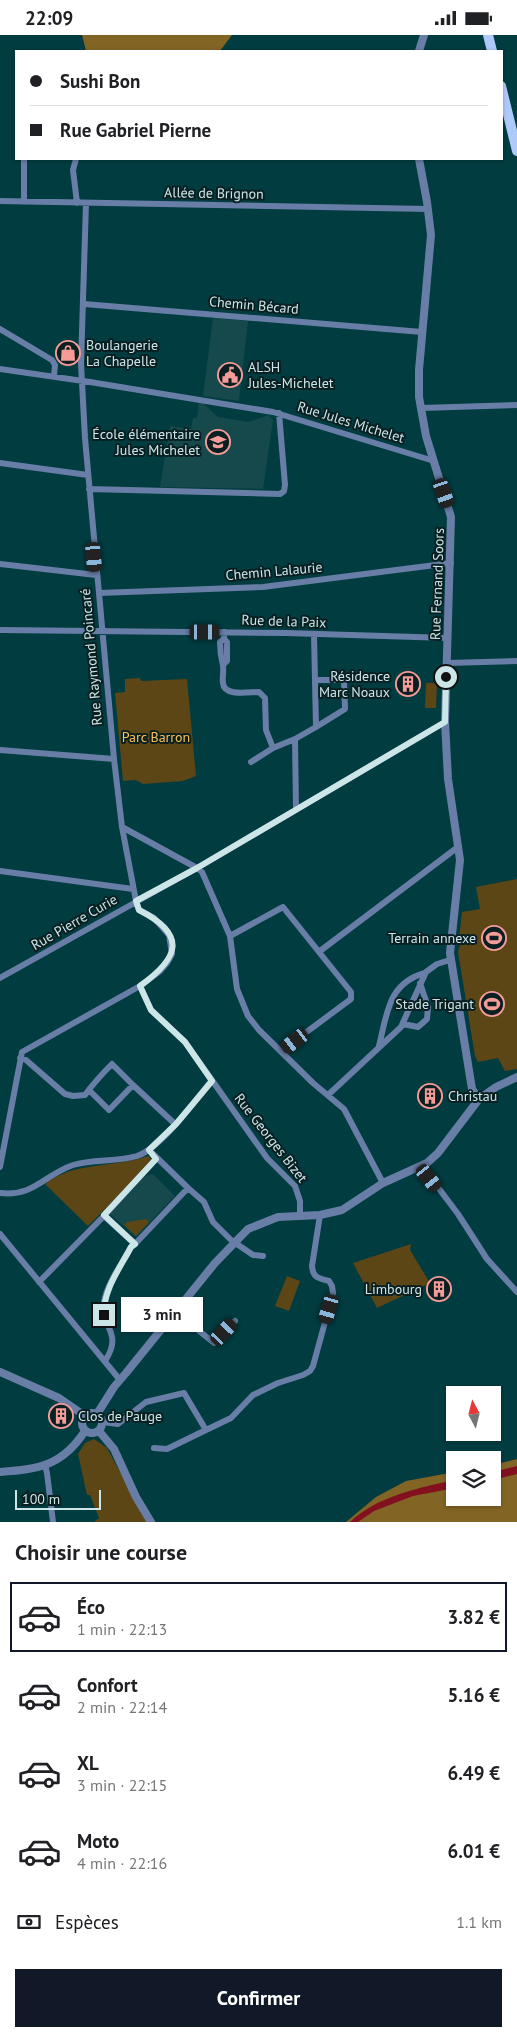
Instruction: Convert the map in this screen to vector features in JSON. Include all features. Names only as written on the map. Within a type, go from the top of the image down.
[{"type":"main road","points":[[488,35],[492,50]]},
{"type":"main road","points":[[503,93],[516,139],[517,151]]},
{"type":"street","points":[[419,50],[424,35]]},
{"type":"street","points":[[24,160],[24,202]]},
{"type":"street","points":[[76,160],[73,170],[77,203]]},
{"type":"street","name":"Rue Fernand Soors","points":[[419,160],[428,209],[431,244],[419,375],[421,408],[434,461],[451,512],[445,722],[448,779],[460,864],[450,941],[450,960],[472,1089],[479,1099]]},
{"type":"street","name":"Allée de Brignon","points":[[0,201],[428,209]]},
{"type":"street","name":"Rue Raymond Poincaré","points":[[86,203],[82,380],[89,489],[114,759],[122,827],[136,901]]},
{"type":"street","name":"Chemin Bécard","points":[[84,304],[422,332]]},
{"type":"street","points":[[0,329],[52,360],[55,365],[54,376]]},
{"type":"street","name":"Rue Jules Michelet","points":[[0,369],[82,380],[278,413],[434,461]]},
{"type":"street","points":[[421,408],[517,405]]},
{"type":"street","points":[[89,489],[280,494],[284,491],[285,485],[278,413]]},
{"type":"street","points":[[0,463],[88,475]]},
{"type":"street","name":"Chemin Lalaurie","points":[[99,593],[264,587],[451,563]]},
{"type":"street","points":[[0,564],[96,575]]},
{"type":"street","name":"Rue de la Paix","points":[[0,630],[102,631],[224,636],[286,633],[448,638]]},
{"type":"street","points":[[314,635],[316,727]]},
{"type":"street","points":[[224,636],[227,661],[223,665],[223,685],[226,690],[233,692],[259,692],[265,698],[266,730],[273,748]]},
{"type":"street","points":[[447,663],[517,661]]},
{"type":"street","points":[[250,762],[273,748],[295,739],[345,709],[344,680],[315,680]]},
{"type":"street","name":"Rue Pierre Curie","points":[[0,978],[197,868],[445,722]]},
{"type":"street","points":[[295,739],[296,809]]},
{"type":"street","points":[[0,750],[114,759]]},
{"type":"street","points":[[122,827],[202,872],[230,936],[237,989],[245,1010],[259,1030],[347,1114],[383,1183]]},
{"type":"street","points":[[320,951],[458,847]]},
{"type":"street","points":[[0,871],[133,889]]},
{"type":"street","points":[[0,1167],[22,1051],[140,986],[160,971],[172,954],[170,935],[163,925],[139,910],[136,901]]},
{"type":"street","points":[[230,936],[283,907],[351,991],[351,999],[281,1051]]},
{"type":"street","points":[[379,1047],[393,995],[409,980],[426,973],[437,964],[450,960]]},
{"type":"street","points":[[328,1095],[403,1024],[426,973]]},
{"type":"street","points":[[403,1024],[418,1027],[427,1019],[428,1010],[420,983]]},
{"type":"street","name":"Rue Georges Bizet","points":[[140,986],[151,1010],[185,1042],[267,1158],[295,1186],[300,1201],[300,1215]]},
{"type":"street","points":[[20,1058],[26,1060],[65,1094],[73,1096],[85,1095],[112,1064],[176,1124]]},
{"type":"street","points":[[97,1414],[120,1380],[235,1241],[248,1229],[278,1217],[320,1215],[345,1209],[383,1183],[422,1166],[438,1153],[479,1099],[496,1087],[517,1077]]},
{"type":"street","points":[[0,1193],[11,1195],[27,1191],[50,1176],[73,1165],[137,1156],[149,1150],[176,1124],[212,1081]]},
{"type":"street","points":[[89,1090],[109,1110],[133,1085]]},
{"type":"street","points":[[149,1150],[156,1159],[204,1202],[213,1222],[253,1255],[263,1256]]},
{"type":"street","points":[[39,1282],[156,1159]]},
{"type":"street","points":[[422,1166],[458,1214],[487,1259],[517,1292]]},
{"type":"street","points":[[105,1361],[113,1345],[113,1337],[104,1315],[106,1295],[131,1247],[188,1188]]},
{"type":"street","points":[[104,1215],[135,1244]]},
{"type":"street","points":[[154,1448],[167,1449],[206,1430],[231,1417],[253,1395],[310,1371],[333,1293],[329,1281],[316,1278],[312,1273],[320,1215]]},
{"type":"street","points":[[0,1234],[120,1380]]},
{"type":"street","points":[[176,1312],[214,1343],[235,1321]]},
{"type":"street","points":[[0,1372],[59,1398],[85,1416]]},
{"type":"street","points":[[85,1431],[82,1423],[85,1416],[91,1413],[97,1414],[103,1422],[118,1424],[146,1403],[184,1393],[206,1430]]},
{"type":"street","points":[[85,1431],[93,1433],[99,1431],[103,1422]]},
{"type":"street","points":[[0,1472],[32,1469],[45,1465],[71,1449],[85,1431]]},
{"type":"street","points":[[99,1431],[114,1449],[136,1497],[151,1522]]},
{"type":"street","points":[[45,1465],[53,1522]]},
{"type":"shaded area","points":[[82,35],[232,35],[221,50],[86,50]]},
{"type":"shaded area","points":[[213,318],[248,321],[239,401],[203,396]]},
{"type":"shaded area","name":"École élémentaire Jules Michelet","points":[[199,402],[203,403],[218,417],[249,422],[268,415],[273,420],[263,489],[160,487],[170,426],[191,429],[193,418],[197,418]]},
{"type":"shaded area","points":[[153,1174],[175,1196],[136,1237],[110,1214],[145,1176]]},
{"type":"shaded area","points":[[517,1459],[517,1522],[346,1522],[376,1497],[406,1481],[446,1474],[446,1506],[501,1506],[501,1463]]},
{"type":"shaded area","points":[[517,1466],[517,1474],[501,1478],[501,1470]]},
{"type":"shaded area","points":[[446,1482],[446,1490],[413,1496],[374,1511],[358,1522],[350,1522],[361,1513],[386,1499]]},
{"type":"green space","name":"Parc Barron","points":[[140,678],[141,681],[187,679],[196,776],[183,781],[143,784],[136,780],[123,781],[115,693],[125,692],[125,679]]},
{"type":"green space","points":[[426,683],[437,683],[436,708],[425,708]]},
{"type":"green space","name":"Stade Trigant","points":[[517,879],[517,1069],[505,1071],[498,1058],[478,1062],[475,1056],[458,952],[461,941],[459,939],[462,912],[480,909],[476,887]]},
{"type":"green space","points":[[148,1156],[153,1161],[88,1226],[45,1184],[56,1177],[82,1168],[135,1160]]},
{"type":"green space","points":[[146,1219],[149,1222],[136,1236],[124,1225],[127,1222]]},
{"type":"green space","points":[[411,1244],[410,1250],[430,1283],[377,1308],[353,1263]]},
{"type":"green space","points":[[287,1276],[300,1281],[289,1311],[275,1306]]},
{"type":"green space","points":[[94,1439],[107,1448],[147,1522],[94,1522],[99,1518],[90,1495],[87,1495],[78,1454],[85,1443]]},
{"type":"place","name":"Boulangerie La Chapelle","points":[[68,353]]},
{"type":"place","name":"ALSH Jules-Michelet","points":[[230,375]]},
{"type":"place","name":"École élémentaire Jules Michelet","points":[[218,442]]},
{"type":"place","name":"Résidence Marc Noaux","points":[[408,684]]},
{"type":"place","name":"Terrain annexe","points":[[494,938]]},
{"type":"place","name":"Stade Trigant","points":[[492,1004]]},
{"type":"place","name":"Christau","points":[[430,1096]]},
{"type":"place","name":"Limbourg","points":[[439,1289]]},
{"type":"place","name":"Clos de Pauge","points":[[61,1416]]},
{"type":"route","points":[[104,1315],[106,1295],[131,1247],[135,1244],[104,1215],[156,1159],[149,1150],[176,1124],[212,1081],[185,1042],[158,1018],[148,1006],[140,986],[160,971],[167,963],[172,954],[171,943],[170,935],[163,925],[139,910],[136,901],[197,868],[445,722],[446,677]]}]
